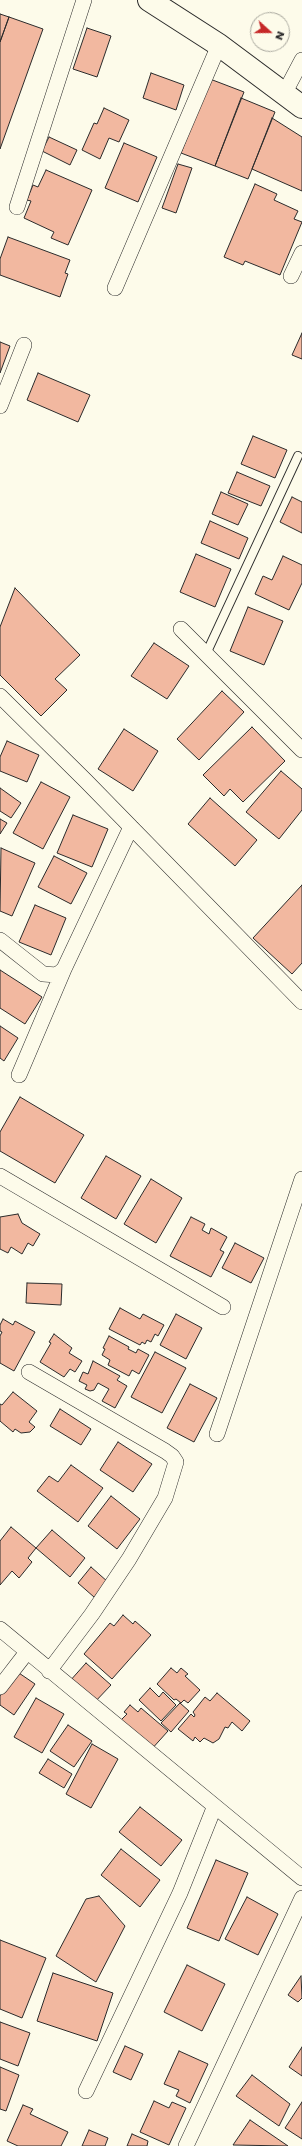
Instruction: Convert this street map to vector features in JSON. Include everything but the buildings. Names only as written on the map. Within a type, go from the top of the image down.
[{"type":"street","points":[[17,207],[84,0]]},
{"type":"street","points":[[158,2],[302,107]]},
{"type":"street","points":[[115,288],[219,45]]},
{"type":"street","points":[[284,94],[302,60]]},
{"type":"street","points":[[291,276],[302,253]]},
{"type":"street","points":[[0,406],[24,345]]},
{"type":"street","points":[[181,629],[302,750]]},
{"type":"street","points":[[2,702],[131,827],[302,1002]]},
{"type":"street","points":[[19,1075],[64,969],[131,827]]},
{"type":"street","points":[[0,940],[43,974],[56,975],[64,969]]},
{"type":"street","points":[[0,1176],[223,1308]]},
{"type":"street","points":[[216,1434],[302,1179]]},
{"type":"street","points":[[29,1372],[165,1451],[172,1456],[176,1462],[165,1498],[129,1559],[92,1614],[49,1671]]},
{"type":"street","points":[[0,1629],[214,1808],[302,1878]]},
{"type":"street","points":[[0,1687],[27,1652]]},
{"type":"street","points":[[86,2091],[180,1893],[214,1808]]},
{"type":"street","points":[[186,2146],[302,1898]]},
{"type":"lane","points":[[206,654],[298,456]]}]
